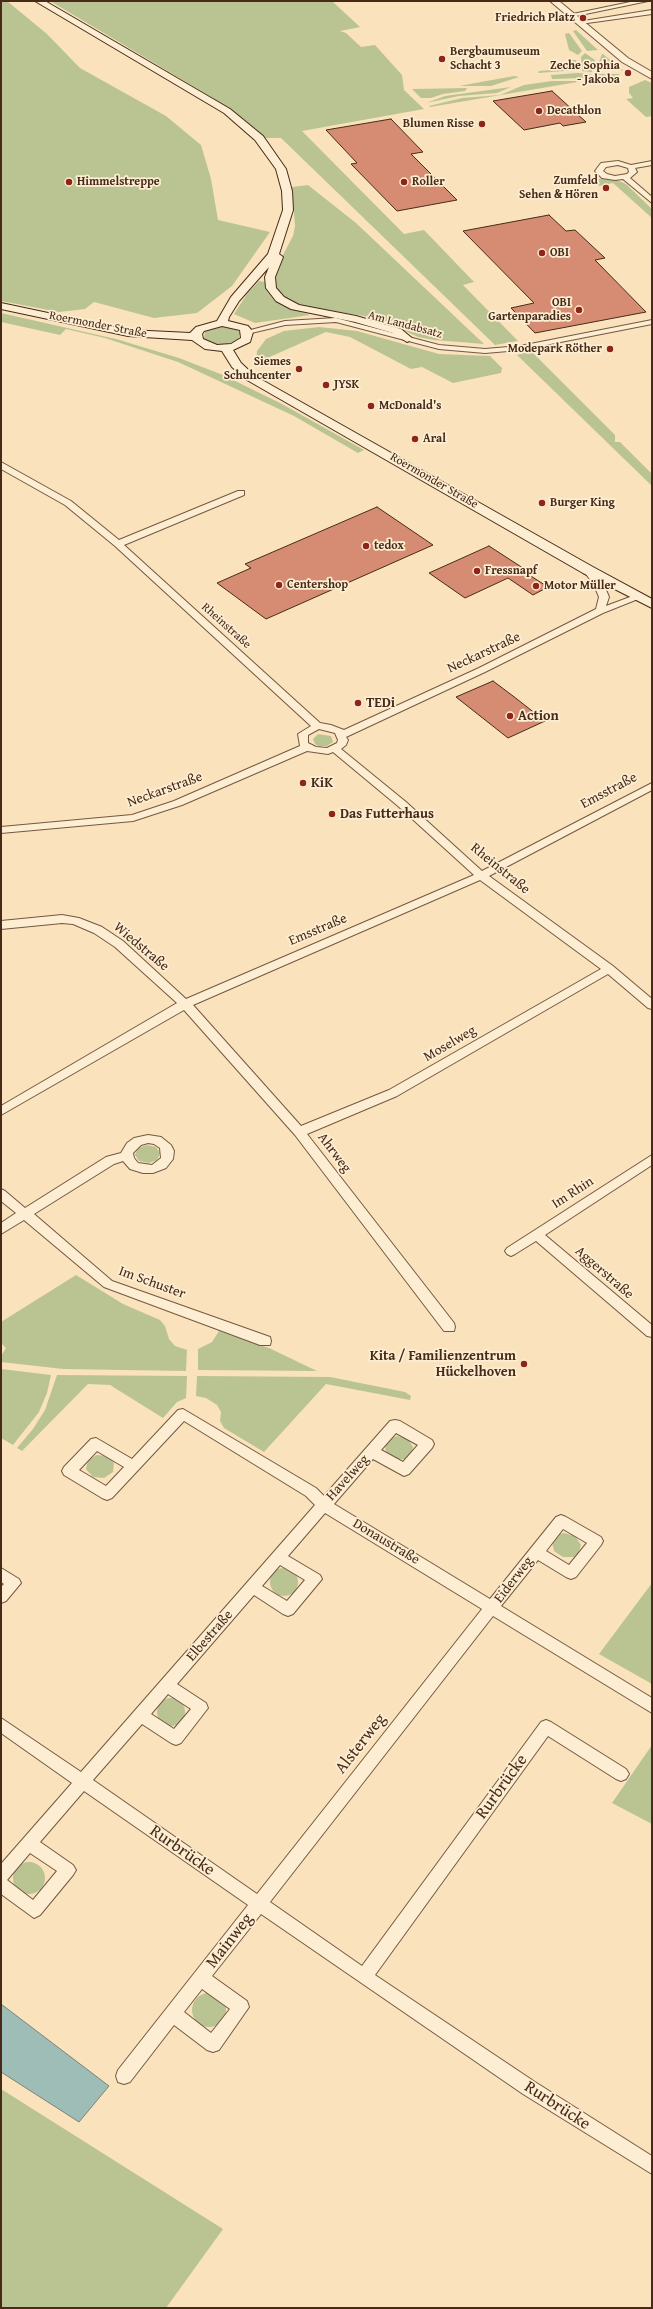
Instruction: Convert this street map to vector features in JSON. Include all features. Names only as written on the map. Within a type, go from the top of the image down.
[{"type":"main road","points":[[39,1],[227,111],[259,138],[281,169],[287,190],[287,217],[273,255],[236,299],[222,323]]},
{"type":"main road","points":[[287,217],[292,224],[288,240],[270,277],[271,288],[280,299],[295,307],[356,319],[397,331],[407,339]]},
{"type":"main road","name":"Roermonder Straße","points":[[1,306],[128,333],[157,336],[196,337]]},
{"type":"main road","points":[[222,323],[238,325],[247,332],[246,340],[226,348],[209,347],[202,344],[196,337],[196,333],[206,326],[222,323]]},
{"type":"main road","name":"Roermonder Straße","points":[[226,348],[236,364],[251,378],[588,570],[652,604]]},
{"type":"street","points":[[554,1],[626,60],[652,76]]},
{"type":"street","points":[[571,15],[645,1]]},
{"type":"street","points":[[580,22],[652,12]]},
{"type":"street","points":[[631,167],[633,172],[625,177],[606,176],[601,173],[599,169],[604,165],[612,163],[631,167],[652,163]]},
{"type":"street","points":[[625,177],[652,201]]},
{"type":"street","name":"Am Landabsatz","points":[[247,332],[285,323],[336,320],[372,328],[440,347],[485,351],[520,348],[652,322]]},
{"type":"street","name":"Rheinstraße","points":[[1,465],[68,503],[118,544],[317,726]]},
{"type":"street","points":[[118,544],[241,493]]},
{"type":"street","points":[[588,570],[599,585],[604,597],[600,611]]},
{"type":"street","name":"Neckarstraße","points":[[342,735],[489,667],[600,611],[638,597]]},
{"type":"street","points":[[317,726],[334,728],[342,735],[344,740],[341,745],[335,749],[321,752],[307,748],[303,744],[303,734],[317,726]]},
{"type":"street","name":"Neckarstraße","points":[[1,830],[133,818],[178,803],[307,748]]},
{"type":"street","name":"Rheinstraße","points":[[335,749],[402,804],[480,876],[609,969],[652,1005]]},
{"type":"street","name":"Emsstraße","points":[[1,1111],[185,1004],[480,876],[652,786]]},
{"type":"street","name":"Wiedstraße","points":[[1,925],[62,919],[75,921],[98,930],[119,944],[185,1004]]},
{"type":"street","name":"Moselweg","points":[[299,1132],[393,1093],[609,969]]},
{"type":"street","name":"Ahrweg","points":[[185,1004],[299,1132],[449,1327]]},
{"type":"street","points":[[1,1229],[110,1160],[128,1156]]},
{"type":"street","name":"Im Rhin","points":[[511,1251],[652,1159]]},
{"type":"street","name":"Im Schuster","points":[[1,1194],[24,1215],[108,1284],[265,1341]]},
{"type":"street","name":"Aggerstraße","points":[[537,1235],[652,1332]]},
{"type":"street","name":"Donaustraße","points":[[133,1466],[183,1414],[311,1492],[324,1505],[652,1706]]},
{"type":"street","name":"Havelweg","points":[[324,1505],[372,1451]]},
{"type":"street","name":"Elbestraße","points":[[1,1875],[324,1505]]},
{"type":"street","name":"Eiderweg","points":[[492,1607],[536,1552]]},
{"type":"street","points":[[252,1587],[288,1610],[315,1579],[279,1557]]},
{"type":"street","points":[[1,1574],[14,1583],[1,1597]]},
{"type":"street","name":"Alsterweg","points":[[259,1904],[492,1607]]},
{"type":"street","points":[[141,1714],[176,1738],[201,1708],[167,1685]]},
{"type":"street","name":"Rurbrücke","points":[[1,1725],[259,1904],[529,2088],[652,2166]]},
{"type":"street","name":"Rurbrücke","points":[[364,1976],[546,1727],[621,1774]]},
{"type":"street","points":[[1,1886],[34,1910],[68,1870],[29,1843]]},
{"type":"street","name":"Mainweg","points":[[124,2076],[259,1904]]},
{"type":"street","name":"Mainweg","points":[[173,2014],[213,2044],[241,2007],[201,1978]]},
{"type":"green space","points":[[1,1],[7,1],[47,34],[80,68],[166,116],[201,145],[211,179],[218,220],[270,232],[232,286],[197,313],[154,318],[94,302],[85,309],[59,312],[1,301]]},
{"type":"green space","points":[[50,1],[332,1],[360,27],[340,31],[346,33],[361,47],[375,45],[402,75],[404,90],[424,109],[302,131],[404,234],[424,230],[474,282],[463,285],[518,341],[495,345],[281,138],[265,138],[237,114],[208,95]]},
{"type":"green space","points":[[576,30],[598,50],[587,51],[573,31]]},
{"type":"green space","points":[[569,33],[582,51],[578,55],[569,50],[565,34]]},
{"type":"green space","points":[[585,53],[595,60],[592,72],[582,71],[581,57]]},
{"type":"green space","points":[[603,54],[624,71],[599,62]]},
{"type":"green space","points":[[572,60],[576,60],[577,70],[538,73],[539,71],[563,69]]},
{"type":"green space","points":[[577,73],[592,74],[582,78],[552,79],[551,75]]},
{"type":"green space","points":[[598,74],[620,74],[619,75],[584,81]]},
{"type":"green space","points":[[514,76],[519,77],[491,86],[459,86]]},
{"type":"green space","points":[[645,80],[652,83],[652,116],[646,117],[626,99],[633,98],[629,93],[629,87]]},
{"type":"green space","points":[[552,81],[584,81],[430,107],[429,106],[462,98],[500,95],[524,85]]},
{"type":"green space","points":[[511,87],[497,93],[459,96],[426,103],[445,96]]},
{"type":"green space","points":[[467,88],[465,91],[443,94],[431,98],[421,98],[412,89]]},
{"type":"green space","points":[[591,178],[617,180],[626,184],[652,209],[652,218],[613,183],[599,186]]},
{"type":"green space","points":[[308,185],[356,223],[484,344],[434,340],[418,337],[393,325],[364,316],[326,310],[314,310],[291,302],[277,291],[274,283],[277,266],[293,236],[295,226],[292,187]]},
{"type":"green space","points":[[259,281],[265,282],[272,296],[282,303],[310,315],[255,323],[234,314],[247,294]]},
{"type":"green space","points":[[1,313],[116,339],[179,358],[223,375],[282,404],[364,450],[358,453],[294,416],[178,362],[105,338],[66,329],[60,335],[1,322]]},
{"type":"green space","points":[[224,326],[234,328],[240,332],[239,340],[231,344],[221,345],[211,343],[204,339],[205,331]]},
{"type":"green space","points":[[319,327],[357,331],[439,354],[490,356],[502,368],[501,373],[453,383],[422,367],[411,369],[350,337],[326,332],[256,363],[257,351],[266,339],[284,331]]},
{"type":"green space","points":[[531,351],[615,435],[615,442],[620,442],[652,474],[652,486],[517,355]]},
{"type":"green space","points":[[318,734],[331,736],[333,742],[327,746],[318,746],[315,744],[313,739]]},
{"type":"green space","points":[[147,1145],[156,1147],[160,1153],[157,1160],[149,1163],[139,1161],[135,1155],[138,1148]]},
{"type":"green space","points":[[76,1275],[123,1304],[160,1320],[165,1326],[169,1339],[175,1346],[187,1350],[186,1371],[63,1369],[1,1362],[1,1356],[6,1348],[1,1343],[1,1322]]},
{"type":"green space","points":[[219,1331],[269,1348],[317,1371],[198,1370],[198,1349],[212,1342]]},
{"type":"green space","points":[[1,1369],[51,1375],[47,1393],[39,1412],[13,1445],[1,1438]]},
{"type":"green space","points":[[57,1375],[187,1376],[186,1398],[177,1402],[163,1418],[110,1385],[88,1384],[22,1451],[17,1448],[33,1429],[45,1410]]},
{"type":"green space","points":[[197,1376],[330,1377],[405,1392],[411,1396],[410,1400],[326,1384],[264,1452],[224,1428],[220,1421],[221,1412],[217,1405],[206,1398],[196,1396]]},
{"type":"green space","points":[[397,1436],[408,1439],[413,1447],[412,1452],[405,1459],[394,1459],[386,1453],[385,1444]]},
{"type":"green space","points":[[97,1455],[108,1456],[114,1463],[113,1472],[104,1478],[93,1477],[86,1469],[88,1460]]},
{"type":"green space","points":[[564,1533],[575,1536],[581,1545],[578,1554],[574,1557],[563,1557],[554,1551],[552,1542],[559,1534]]},
{"type":"green space","points":[[284,1568],[294,1572],[298,1582],[294,1592],[284,1596],[274,1592],[270,1582],[274,1572]]},
{"type":"green space","points":[[652,1583],[652,1684],[599,1654]]},
{"type":"green space","points":[[171,1698],[177,1699],[181,1702],[184,1706],[184,1718],[181,1722],[177,1725],[171,1726],[165,1725],[161,1722],[158,1718],[157,1712],[158,1706],[161,1702],[165,1699]]},
{"type":"green space","points":[[652,1745],[652,1824],[612,1803]]},
{"type":"green space","points":[[29,1862],[35,1863],[42,1869],[45,1878],[44,1884],[38,1891],[29,1894],[23,1893],[16,1887],[13,1878],[14,1872],[20,1865]]},
{"type":"green space","points":[[209,1993],[221,1998],[226,2010],[221,2022],[209,2027],[197,2022],[192,2010],[197,1998]]},
{"type":"green space","points":[[1,2089],[223,2229],[166,2308],[1,2307]]},
{"type":"water","points":[[1,2004],[109,2086],[79,2122],[1,2072]]},
{"type":"building","name":"Decathlon","points":[[552,91],[586,122],[563,126],[560,123],[524,130],[493,101]]},
{"type":"building","name":"Roller","points":[[391,119],[423,152],[411,154],[457,200],[397,211],[351,164],[357,163],[326,130]]},
{"type":"building","name":"OBI","points":[[549,215],[566,231],[575,230],[605,258],[595,260],[646,312],[535,333],[511,308],[534,303],[463,231]]},
{"type":"building","points":[[377,507],[433,545],[266,619],[217,583],[251,568],[245,564]]},
{"type":"building","name":"Fressnapf","points":[[489,546],[526,570],[523,571],[548,587],[533,595],[508,578],[465,598],[429,573]]},
{"type":"building","name":"Action","points":[[493,681],[545,721],[508,738],[456,697]]},
{"type":"place","name":"Friedrich Platz","points":[[583,18]]},
{"type":"place","name":"Bergbaumuseum Schacht 3","points":[[442,59]]},
{"type":"place","name":"Zeche Sophia - Jakoba","points":[[628,73]]},
{"type":"place","name":"Decathlon","points":[[539,111]]},
{"type":"place","name":"Blumen Risse","points":[[482,124]]},
{"type":"place","name":"Himmelstreppe","points":[[69,182]]},
{"type":"place","name":"Roller","points":[[404,182]]},
{"type":"place","name":"Zumfeld Sehen & Hören","points":[[606,188]]},
{"type":"place","name":"OBI","points":[[542,253]]},
{"type":"place","name":"OBI Gartenparadies","points":[[579,310]]},
{"type":"place","name":"Modepark Röther","points":[[610,349]]},
{"type":"place","name":"Siemes Schuhcenter","points":[[299,369]]},
{"type":"place","name":"JYSK","points":[[326,385]]},
{"type":"place","name":"McDonald's","points":[[371,406]]},
{"type":"place","name":"Aral","points":[[415,439]]},
{"type":"place","name":"Burger King","points":[[542,503]]},
{"type":"place","name":"tedox","points":[[366,546]]},
{"type":"place","name":"Fressnapf","points":[[477,571]]},
{"type":"place","name":"Centershop","points":[[279,585]]},
{"type":"place","name":"Motor Müller","points":[[536,586]]},
{"type":"place","name":"TEDi","points":[[358,703]]},
{"type":"place","name":"Action","points":[[510,716]]},
{"type":"place","name":"KiK","points":[[303,783]]},
{"type":"place","name":"Das Futterhaus","points":[[332,814]]},
{"type":"place","name":"Kita / Familienzentrum Hückelhoven","points":[[524,1364]]}]
